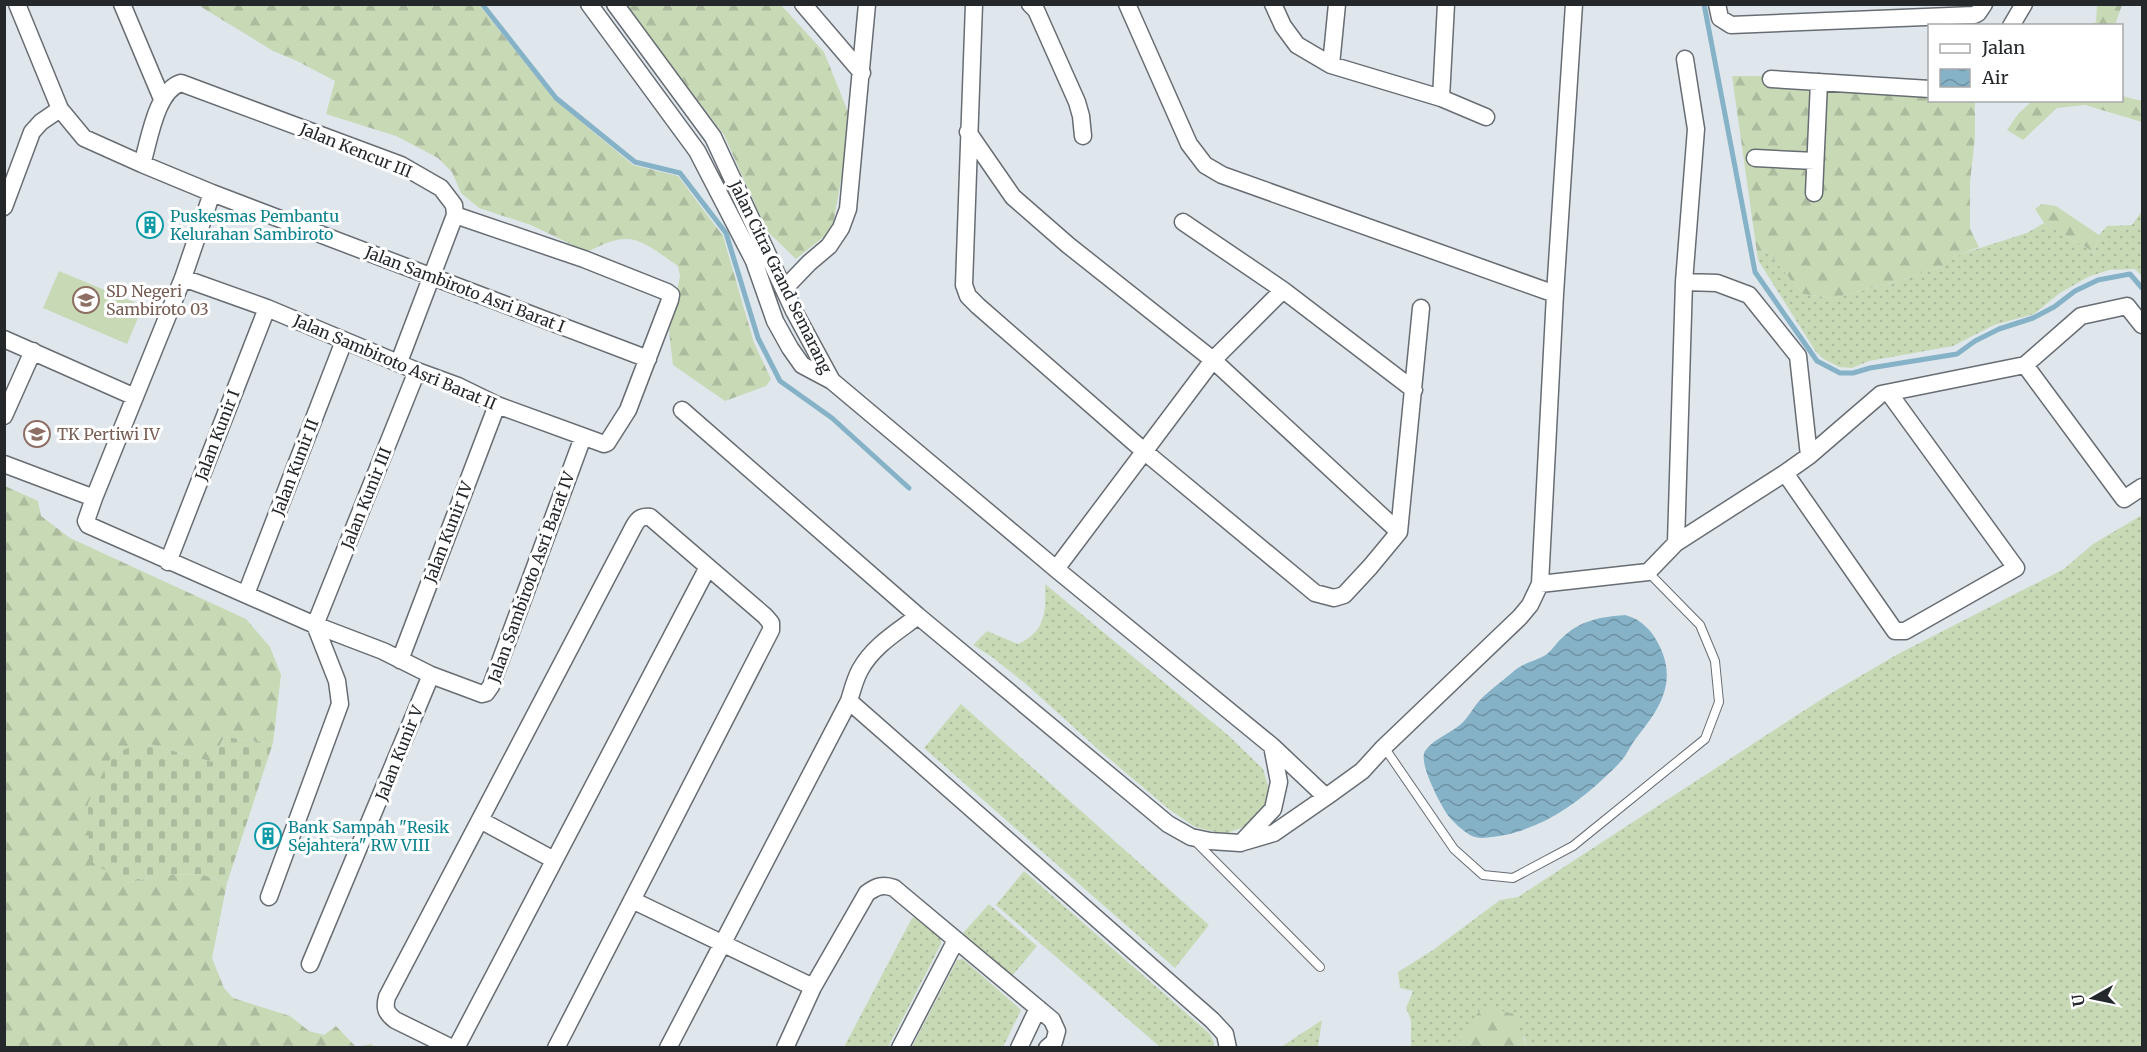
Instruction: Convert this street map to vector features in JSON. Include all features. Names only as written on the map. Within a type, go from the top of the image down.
[{"type":"street","name":"Jalan Sambiroto Asri Barat I","points":[[17,4],[60,109],[84,138],[142,165],[212,193],[648,359]]},
{"type":"street","points":[[122,4],[162,99],[142,165]]},
{"type":"street","name":"Jalan Citra Grand Semarang","points":[[589,4],[697,151],[761,257],[784,290],[832,381]]},
{"type":"street","name":"Jalan Citra Grand Semarang","points":[[615,4],[712,137],[761,257],[775,321],[790,348],[802,365],[832,381]]},
{"type":"street","points":[[803,4],[862,73]]},
{"type":"street","points":[[784,290],[809,263],[829,246],[841,228],[849,209],[867,4]]},
{"type":"street","points":[[974,4],[964,285],[968,296],[1145,452],[1315,593],[1325,597],[1334,598],[1344,595],[1399,532],[1420,308]]},
{"type":"street","points":[[1030,4],[1036,10],[1077,102],[1083,136]]},
{"type":"street","points":[[1127,4],[1189,144],[1205,165],[1222,175],[1555,294]]},
{"type":"street","points":[[1273,4],[1297,45],[1331,65],[1441,98],[1486,117]]},
{"type":"street","points":[[1331,65],[1337,4]]},
{"type":"street","points":[[1441,98],[1446,4]]},
{"type":"street","points":[[682,411],[918,616],[1168,824],[1191,837],[1210,841],[1240,843],[1274,833],[1362,771],[1384,747],[1520,617],[1530,605],[1540,584],[1555,294],[1574,4]]},
{"type":"street","points":[[1717,4],[1720,18],[1731,25],[1974,15],[1984,4]]},
{"type":"street","points":[[2012,24],[2024,4]]},
{"type":"street","points":[[1676,543],[1684,282],[1696,129],[1685,59]]},
{"type":"street","points":[[1771,79],[1928,89]]},
{"type":"street","points":[[1814,193],[1819,82]]},
{"type":"street","name":"Jalan Kencur III","points":[[162,99],[176,85],[185,84],[401,165],[441,188],[454,205],[455,215]]},
{"type":"street","points":[[5,206],[32,132],[41,122],[60,109]]},
{"type":"street","points":[[968,132],[1013,197],[1068,245],[1213,360],[1399,532]]},
{"type":"street","points":[[1755,158],[1815,161]]},
{"type":"street","points":[[212,193],[183,278],[86,521],[96,530],[431,675]]},
{"type":"street","points":[[399,362],[455,215],[584,259],[669,294],[670,300],[648,359]]},
{"type":"street","points":[[1183,222],[1283,290],[1414,390]]},
{"type":"street","name":"Jalan Sambiroto Asri Barat II","points":[[183,278],[267,308],[458,386],[497,405],[604,444],[607,443],[628,410],[648,359]]},
{"type":"street","points":[[1684,282],[1717,283],[1749,295],[1798,356],[1809,456]]},
{"type":"street","points":[[1056,569],[1213,360],[1283,290]]},
{"type":"street","points":[[1540,584],[1647,572],[1676,543],[1809,456],[1881,394],[2025,365],[2081,316],[2127,306],[2142,326]]},
{"type":"street","name":"Jalan Kunir I","points":[[168,562],[267,308]]},
{"type":"street","points":[[4,339],[135,397]]},
{"type":"street","name":"Jalan Kunir II","points":[[246,594],[344,341]]},
{"type":"street","points":[[4,416],[33,351]]},
{"type":"street","points":[[2025,365],[2124,499],[2142,487]]},
{"type":"street","name":"Jalan Kunir III","points":[[315,625],[417,371]]},
{"type":"street","points":[[832,381],[1272,746],[1326,797]]},
{"type":"street","points":[[1785,473],[1895,631],[1905,631],[2016,568],[1889,393]]},
{"type":"street","name":"Jalan Kunir IV","points":[[400,660],[497,405]]},
{"type":"street","name":"Jalan Sambiroto Asri Barat IV","points":[[431,675],[477,694],[486,693],[489,690],[583,437]]},
{"type":"street","points":[[4,464],[94,498]]},
{"type":"street","points":[[556,1047],[771,630],[771,623],[765,616],[650,517],[638,520],[384,1006],[387,1014],[395,1020],[454,1047],[708,567]]},
{"type":"street","points":[[668,1047],[849,701],[859,672],[868,657],[880,644],[918,616]]},
{"type":"street","points":[[269,897],[340,704],[337,681],[315,625]]},
{"type":"street","name":"Jalan Kunir V","points":[[310,964],[431,675]]},
{"type":"street","points":[[849,701],[1212,1020],[1225,1034],[1228,1047]]},
{"type":"street","points":[[1240,843],[1272,809],[1279,783],[1272,746]]},
{"type":"street","points":[[480,820],[554,860]]},
{"type":"street","points":[[785,1047],[813,987],[867,893],[875,887],[885,885],[894,888],[1052,1020],[1057,1031],[1054,1042],[1047,1047]]},
{"type":"street","points":[[632,900],[813,987]]},
{"type":"street","points":[[900,1047],[956,940]]},
{"type":"street","points":[[1019,1047],[1038,1008]]},
{"type":"lane","points":[[1384,747],[1454,849],[1483,875],[1513,878],[1573,846],[1705,739],[1719,702],[1714,661],[1700,625],[1647,572]]},
{"type":"lane","points":[[1191,837],[1320,967]]},
{"type":"green space","points":[[198,5],[479,5],[554,99],[633,165],[678,176],[723,236],[754,343],[771,379],[766,386],[725,401],[673,365],[669,331],[680,276],[678,266],[654,250],[641,242],[623,239],[587,252],[531,225],[479,208],[461,193],[452,172],[438,158],[396,136],[326,114],[335,81],[273,51]]},
{"type":"green space","points":[[626,5],[781,5],[824,52],[848,112],[843,169],[832,230],[796,259],[767,231],[724,135]]},
{"type":"green space","points":[[2097,5],[2122,5],[2115,24],[2089,24],[2096,22]]},
{"type":"green space","points":[[1732,76],[1928,80],[1928,102],[1975,102],[1975,137],[1970,182],[1970,229],[1979,247],[1961,254],[1941,267],[1834,298],[1803,294],[1765,249],[1758,260]]},
{"type":"green space","points":[[2123,96],[2142,101],[2142,122],[2085,105],[2057,108],[2023,140],[2007,130],[2018,114],[2031,102],[2123,102]]},
{"type":"green space","points":[[2042,204],[2056,206],[2099,235],[2094,252],[2044,223],[2035,209]]},
{"type":"green space","points":[[2142,211],[2142,276],[2135,269],[2109,270],[2088,277],[2060,293],[2034,314],[1994,325],[1953,346],[1869,361],[1852,368],[1839,367],[1816,352],[1758,260],[1765,249],[1803,294],[1834,298],[1941,267],[1961,254],[2027,233],[2044,223],[2094,252],[2099,235],[2107,226],[2132,225]]},
{"type":"green space","points":[[59,271],[143,306],[127,344],[43,308]]},
{"type":"green space","points":[[5,486],[38,501],[41,516],[70,538],[246,619],[270,647],[281,675],[273,743],[224,737],[212,762],[142,742],[126,883],[163,875],[201,874],[227,883],[212,958],[224,988],[233,998],[290,1016],[309,1031],[324,1035],[336,1026],[356,1047],[372,1044],[373,1047],[5,1048]]},
{"type":"green space","points":[[2142,515],[2142,1047],[1527,1047],[1524,1037],[1462,1036],[1459,1047],[1411,1047],[1411,1020],[1406,1008],[1413,991],[1400,988],[1398,972],[1433,950],[1500,900],[1518,897],[1828,695],[1898,654],[2064,569],[2093,544]]},
{"type":"green space","points":[[1045,584],[1229,736],[1263,769],[1268,786],[1267,800],[1261,813],[1247,826],[1227,833],[1195,827],[1170,810],[1100,751],[1027,685],[973,645],[987,631],[1018,644],[1027,639],[1039,627],[1042,620]]},
{"type":"green space","points":[[961,704],[1209,925],[1175,968],[924,748]]},
{"type":"green space","points":[[224,737],[273,743],[227,883],[201,874],[163,875],[126,883],[89,860],[88,803],[112,755],[142,742],[212,762]]},
{"type":"green space","points":[[1024,871],[1210,1034],[1214,1047],[1160,1047],[996,905]]},
{"type":"green space","points":[[989,904],[1037,946],[1012,976],[963,933]]},
{"type":"green space","points":[[916,917],[941,939],[941,944],[888,1047],[844,1047],[912,918]]},
{"type":"green space","points":[[963,959],[1021,1010],[1003,1047],[912,1047],[957,960]]},
{"type":"green space","points":[[1483,1006],[1514,1014],[1527,1047],[1459,1047],[1462,1036]]},
{"type":"green space","points":[[1322,1020],[1318,1047],[1281,1047]]},
{"type":"water","points":[[1625,615],[1642,623],[1654,636],[1665,661],[1667,674],[1666,686],[1657,709],[1623,759],[1579,800],[1538,824],[1523,830],[1486,838],[1476,837],[1464,831],[1447,814],[1435,792],[1424,764],[1425,751],[1461,724],[1481,699],[1515,670],[1547,654],[1570,631],[1592,620]]},
{"type":"waterway","points":[[482,4],[556,98],[635,162],[680,173],[726,233],[758,338],[780,381],[832,418],[909,488]]},
{"type":"waterway","points":[[1704,4],[1755,272],[1817,361],[1840,373],[1853,373],[1870,368],[1957,354],[1975,341],[1999,329],[2033,318],[2054,307],[2075,291],[2098,280],[2130,274],[2142,288]]},
{"type":"place","name":"Puskesmas Pembantu Kelurahan Sambiroto","points":[[150,225]]},
{"type":"place","name":"SD Negeri Sambiroto 03","points":[[86,300]]},
{"type":"place","name":"TK Pertiwi IV","points":[[37,434]]},
{"type":"place","name":"Bank Sampah \"Resik Sejahtera\" RW VIII","points":[[268,836]]}]
